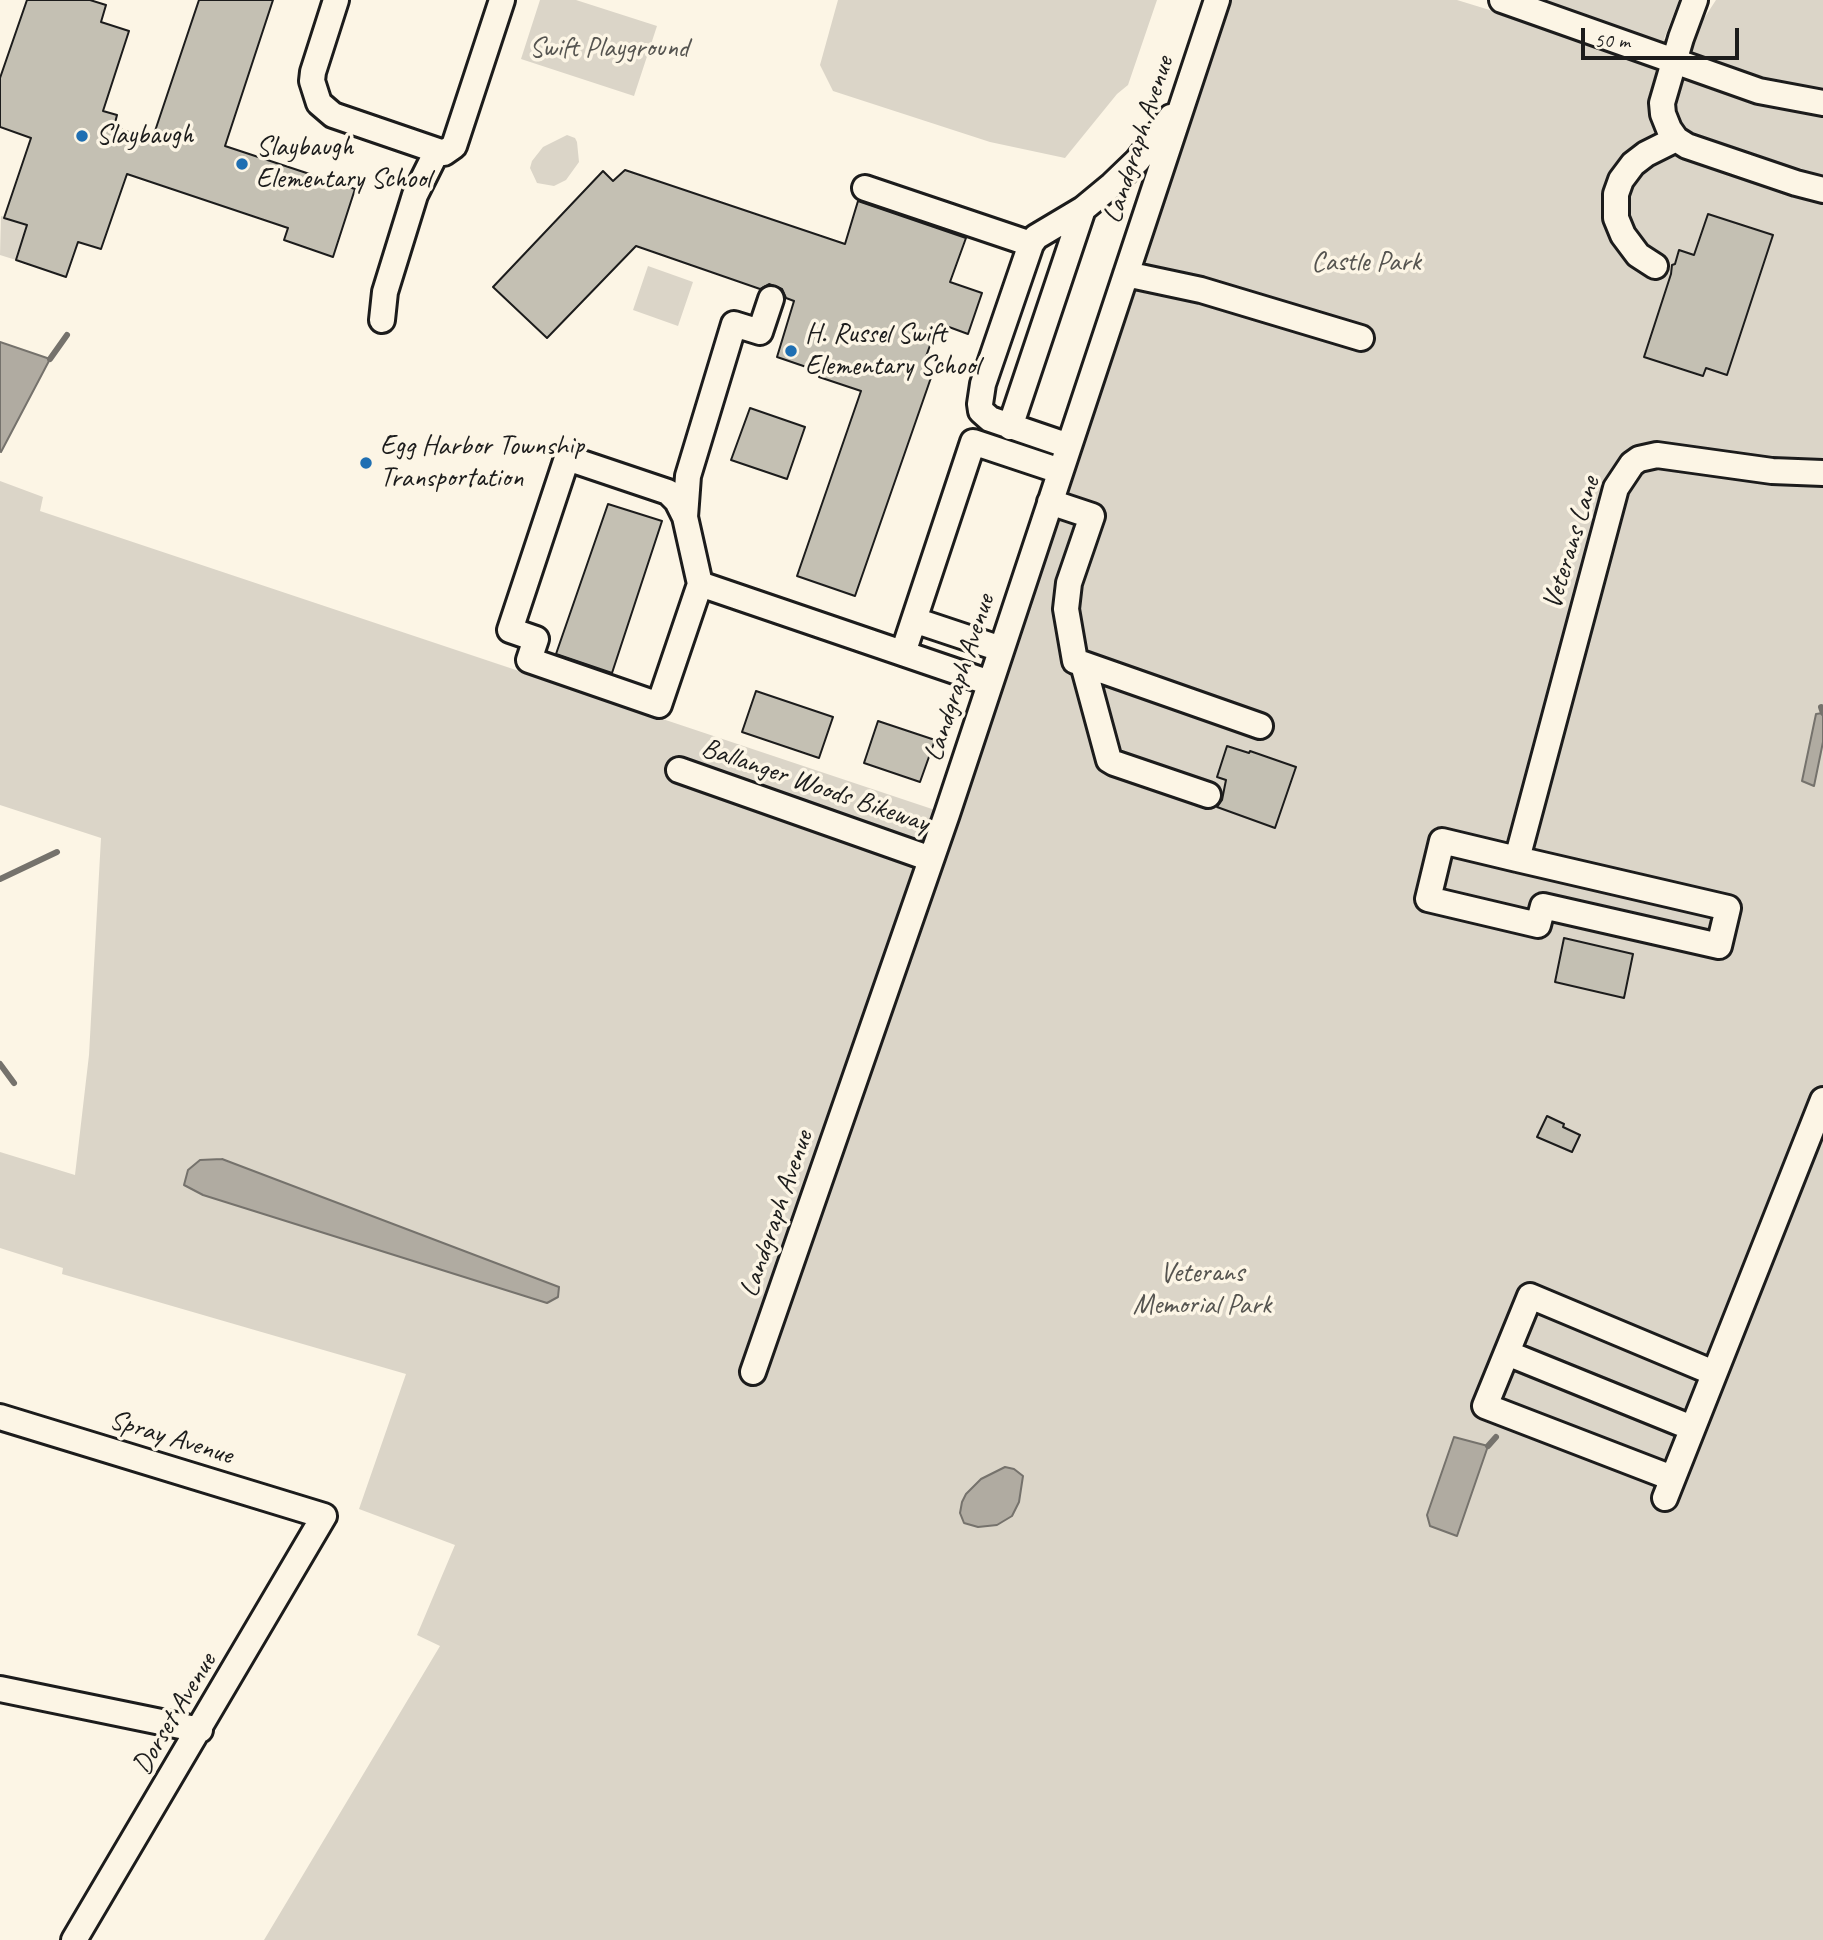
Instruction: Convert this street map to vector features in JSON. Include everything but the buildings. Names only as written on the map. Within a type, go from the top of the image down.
[{"type":"street","points":[[336,0],[313,72],[312,81],[319,103],[333,115],[444,153],[454,146],[502,0]]},
{"type":"street","name":"Landgraph Avenue","points":[[754,1372],[932,859],[1217,0]]},
{"type":"street","points":[[1502,0],[1766,93],[1823,103]]},
{"type":"street","points":[[1695,0],[1674,62],[1662,109],[1666,124],[1676,139],[1687,146],[1823,190]]},
{"type":"street","points":[[1069,446],[996,422],[981,411],[980,396],[1031,244],[1045,231],[1083,209],[1112,185],[1138,160],[1182,103]]},
{"type":"street","points":[[1654,266],[1638,255],[1623,235],[1616,218],[1616,194],[1620,180],[1633,164],[1646,154],[1676,139]]},
{"type":"street","points":[[382,320],[385,292],[415,195],[437,151]]},
{"type":"street","points":[[865,188],[1031,244]]},
{"type":"street","points":[[1010,427],[1083,209]]},
{"type":"street","points":[[1126,274],[1201,290],[1361,338]]},
{"type":"street","points":[[685,517],[688,476],[734,324],[760,332],[771,299]]},
{"type":"street","points":[[904,653],[973,442],[1060,471]]},
{"type":"street","name":"Veterans Lane","points":[[1517,859],[1604,530],[1616,488],[1625,472],[1639,459],[1657,455],[1772,471],[1823,473]]},
{"type":"street","points":[[567,458],[668,492],[677,501],[685,517],[700,584],[659,705],[528,660],[536,639],[510,630],[567,458]]},
{"type":"street","points":[[1050,502],[1092,516],[1069,583],[1066,609],[1075,662],[1260,726]]},
{"type":"street","points":[[700,584],[990,683]]},
{"type":"street","points":[[914,620],[1001,649]]},
{"type":"street","points":[[1083,664],[1109,760],[1114,764],[1208,795]]},
{"type":"street","name":"Ballanger Woods Bikeway","points":[[679,770],[932,859]]},
{"type":"street","points":[[1543,906],[1719,946],[1728,908],[1442,841],[1428,899],[1538,925],[1552,867]]},
{"type":"street","points":[[1714,1373],[1530,1296],[1485,1406],[1669,1488],[1823,1100]]},
{"type":"street","points":[[1507,1353],[1692,1428]]},
{"type":"street","name":"Spray Avenue","points":[[0,1417],[324,1516]]},
{"type":"street","name":"Dorset Avenue","points":[[74,1940],[324,1516]]},
{"type":"street","points":[[0,1689],[200,1730]]},
{"type":"green space","name":"Swift Playground","points":[[540,0],[576,0],[657,26],[634,96],[521,59]]},
{"type":"green space","points":[[838,0],[1157,0],[1128,85],[1117,94],[1065,158],[990,142],[833,91],[820,65]]},
{"type":"green space","name":"Veterans Memorial Park","points":[[1230,0],[1457,0],[1823,112],[1823,1940],[264,1940],[440,1646],[417,1635],[455,1545],[359,1509],[406,1374],[62,1274],[63,1268],[0,1248],[0,1152],[75,1175],[89,1055],[101,838],[0,805],[0,481],[43,497],[40,511],[947,814],[1126,274],[1140,277]]},
{"type":"green space","points":[[1521,0],[1679,0],[1664,39],[1686,46],[1716,0],[1823,0],[1823,95],[1592,25]]},
{"type":"green space","points":[[567,135],[575,138],[577,142],[579,162],[566,180],[554,186],[537,183],[530,168],[532,161],[543,147]]},
{"type":"green space","points":[[1,216],[27,225],[16,260],[0,255]]},
{"type":"green space","points":[[648,266],[693,282],[678,326],[633,310]]},
{"type":"shaded area","points":[[0,342],[50,359],[1,452],[0,451]]},
{"type":"shaded area","points":[[1823,713],[1823,742],[1814,786],[1802,781],[1816,714]]},
{"type":"shaded area","points":[[222,1159],[559,1287],[558,1297],[547,1303],[203,1195],[184,1185],[188,1170],[200,1160]]},
{"type":"shaded area","points":[[1454,1437],[1488,1446],[1457,1536],[1430,1526],[1427,1515]]},
{"type":"shaded area","points":[[1005,1467],[1014,1469],[1023,1476],[1019,1502],[1012,1516],[997,1525],[978,1527],[964,1523],[960,1513],[966,1494],[981,1479]]},
{"type":"waterway","points":[[50,359],[67,335]]},
{"type":"waterway","points":[[1821,707],[1823,713]]},
{"type":"waterway","points":[[0,879],[57,852]]},
{"type":"waterway","points":[[0,1064],[14,1083]]},
{"type":"waterway","points":[[1488,1446],[1496,1437]]},
{"type":"place","name":"Slaybaugh","points":[[82,136]]},
{"type":"place","name":"Slaybaugh Elementary School","points":[[242,164]]},
{"type":"place","name":"H. Russel Swift Elementary School","points":[[791,351]]},
{"type":"place","name":"Egg Harbor Township Transportation","points":[[366,463]]},
{"type":"park label","name":"Castle Park","points":[[1366,263]]}]
